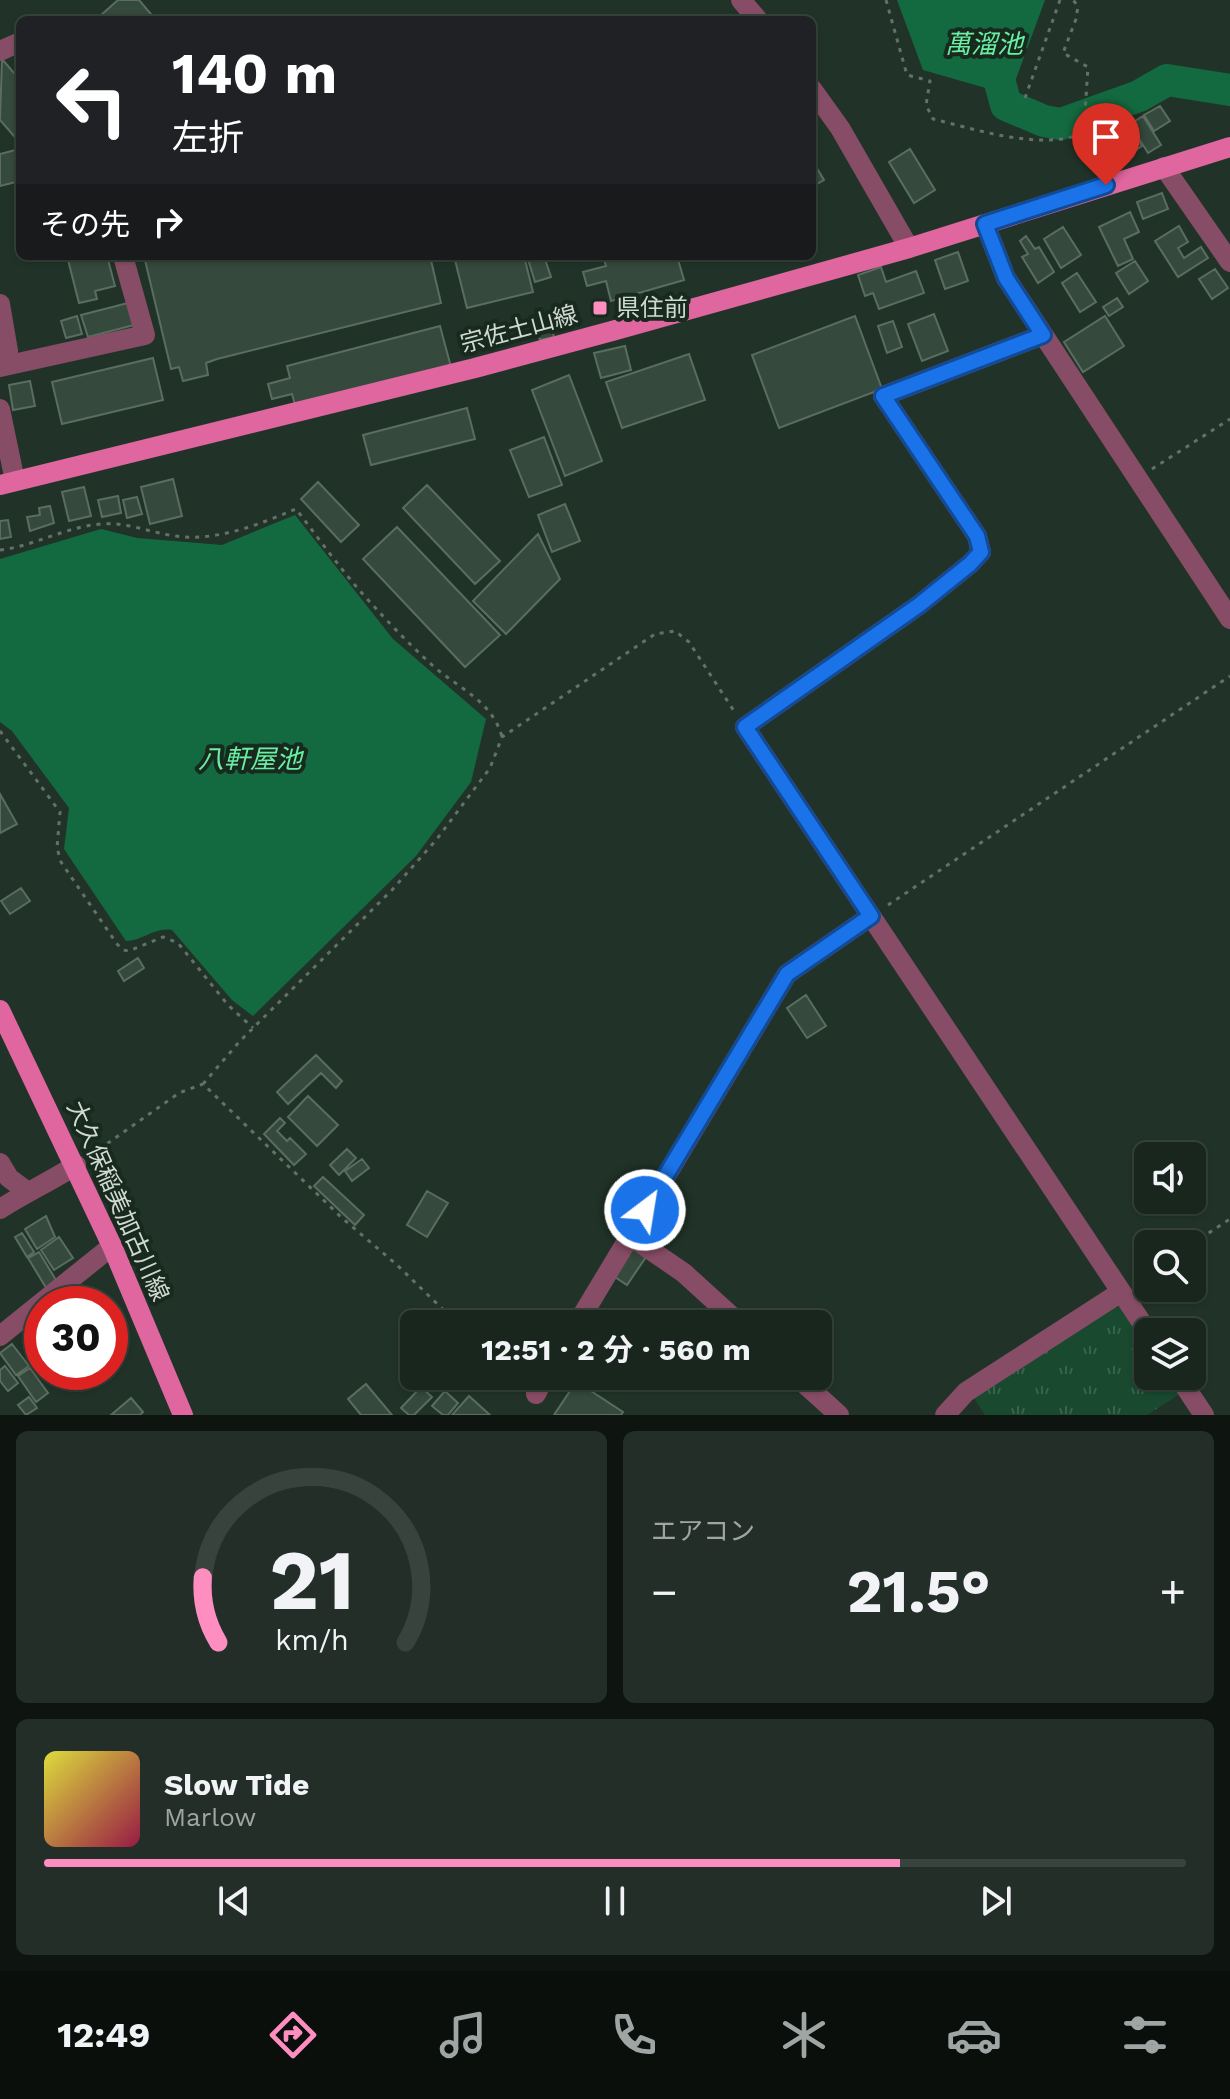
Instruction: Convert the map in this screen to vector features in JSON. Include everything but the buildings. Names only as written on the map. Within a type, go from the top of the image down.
[{"type":"main road","name":"宗佐土山線","points":[[8,483],[475,368],[909,248],[1230,147]]},
{"type":"main road","name":"大久保稲美加古川線","points":[[0,1010],[76,1165],[183,1415]]},
{"type":"street","points":[[741,0],[755,16]]},
{"type":"street","points":[[816,95],[840,128],[909,248]]},
{"type":"street","points":[[1164,167],[1230,262]]},
{"type":"street","points":[[985,224],[1006,278],[1230,619]]},
{"type":"street","points":[[0,367],[145,335],[124,260]]},
{"type":"street","points":[[0,304],[8,351],[0,360]]},
{"type":"street","points":[[1043,335],[883,396],[977,536],[981,552],[919,605],[745,727],[1139,1318]]},
{"type":"street","points":[[0,409],[8,483]]},
{"type":"street","points":[[585,1310],[787,974],[871,916]]},
{"type":"street","points":[[0,1163],[9,1178],[28,1192]]},
{"type":"street","points":[[0,1209],[28,1192],[38,1190],[76,1165]]},
{"type":"street","points":[[630,1236],[684,1273],[725,1310]]},
{"type":"street","points":[[0,1336],[112,1246]]},
{"type":"street","points":[[945,1415],[966,1392],[1121,1292]]},
{"type":"street","points":[[811,1390],[839,1415]]},
{"type":"street","points":[[1187,1390],[1204,1415]]},
{"type":"path","points":[[886,0],[907,75],[930,81],[926,105],[933,119],[990,134],[1034,139],[1063,139],[1092,130],[1085,113],[1088,67],[1063,53],[1076,19],[1078,6],[1073,0]]},
{"type":"path","points":[[1025,98],[1060,0]]},
{"type":"path","points":[[1139,477],[1230,419]]},
{"type":"path","points":[[0,550],[105,523],[199,537],[266,522],[296,509],[368,600],[432,665],[489,710],[502,737]]},
{"type":"path","points":[[76,1165],[179,1093],[203,1084],[253,1028],[392,890],[437,839],[490,768],[502,737],[655,634],[675,631],[689,642],[745,727]]},
{"type":"path","points":[[871,916],[1230,676]]},
{"type":"path","points":[[0,731],[60,812],[57,848],[61,862],[117,944],[129,951],[163,937],[178,943],[228,1005],[253,1028]]},
{"type":"path","points":[[203,1084],[341,1217],[444,1310]]},
{"type":"path","points":[[1206,1235],[1230,1219]]},
{"type":"green space","points":[[1112,1305],[1124,1308],[1134,1323],[1134,1390],[1177,1390],[1180,1394],[1147,1415],[985,1415],[973,1397]]},
{"type":"water","name":"萬溜池","points":[[897,0],[1045,0],[1010,95],[923,70]]},
{"type":"water","name":"八軒屋池","points":[[295,515],[393,639],[486,719],[471,782],[416,856],[253,1016],[232,1000],[172,930],[160,930],[126,941],[64,849],[69,808],[12,731],[0,722],[0,559],[101,529],[137,538],[222,545]]},
{"type":"waterway","points":[[978,0],[1006,105],[1044,121],[1061,124],[1139,96],[1167,80],[1230,90]]},
{"type":"place","name":"県住前","points":[[600,308]]},
{"type":"route","points":[[645,1210],[787,974],[871,916],[745,727],[919,605],[981,552],[977,536],[883,396],[1043,335],[1006,278],[985,224],[1106,185]]}]
